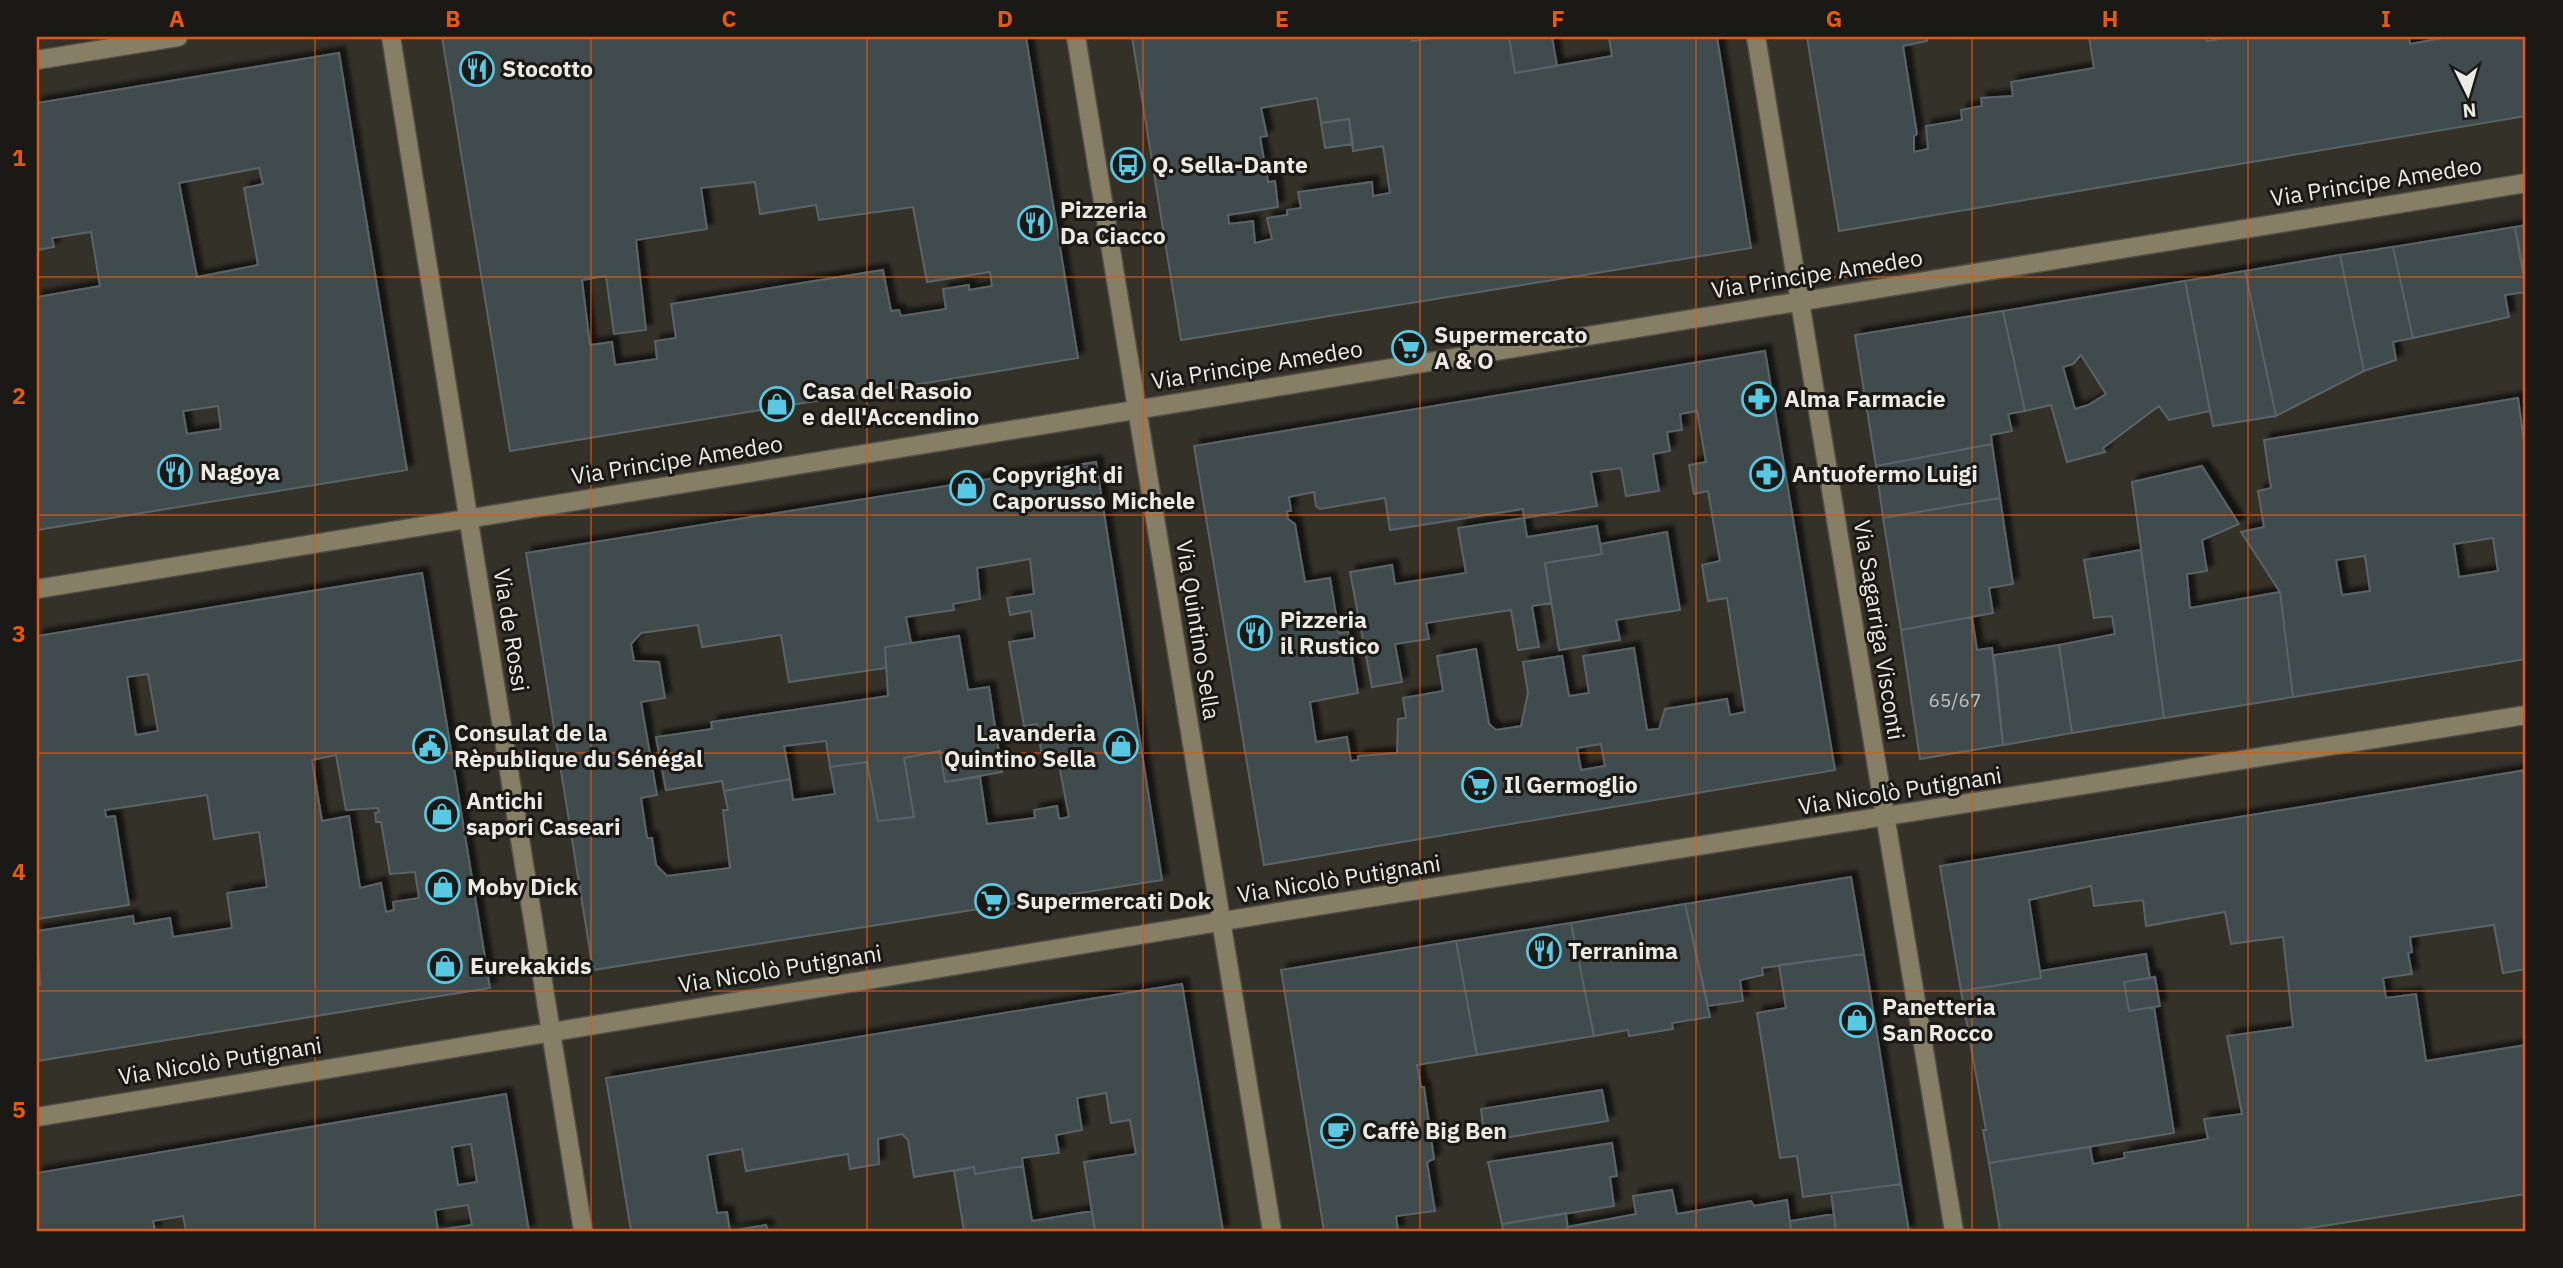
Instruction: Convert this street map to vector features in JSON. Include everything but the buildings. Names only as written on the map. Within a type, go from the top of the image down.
[{"type":"street","points":[[37,60],[178,37]]},
{"type":"street","name":"Via de Rossi","points":[[391,37],[583,1231]]},
{"type":"street","name":"Via Quintino Sella","points":[[1076,37],[1272,1231]]},
{"type":"street","name":"Via Sagarriga Visconti","points":[[1756,37],[1954,1231]]},
{"type":"street","name":"Via Principe Amedeo","points":[[37,589],[2526,183]]},
{"type":"street","name":"Via Nicolò Putignani","points":[[37,1117],[1222,922],[2526,715]]},
{"type":"place","name":"Stocotto","points":[[477,69]]},
{"type":"place","name":"Q. Sella-Dante","points":[[1128,165]]},
{"type":"place","name":"Pizzeria Da Ciacco","points":[[1035,223]]},
{"type":"place","name":"Supermercato A & O","points":[[1409,348]]},
{"type":"place","name":"Alma Farmacie","points":[[1759,399]]},
{"type":"place","name":"Casa del Rasoio e dell'Accendino","points":[[777,404]]},
{"type":"place","name":"Nagoya","points":[[175,472]]},
{"type":"place","name":"Antuofermo Luigi","points":[[1767,474]]},
{"type":"place","name":"Copyright di Caporusso Michele","points":[[967,488]]},
{"type":"place","name":"Pizzeria il Rustico","points":[[1255,633]]},
{"type":"place","name":"Consulat de la Rèpublique du Sénégal","points":[[430,746]]},
{"type":"place","name":"Lavanderia Quintino Sella","points":[[1121,746]]},
{"type":"place","name":"Il Germoglio","points":[[1479,785]]},
{"type":"place","name":"Antichi sapori Caseari","points":[[442,814]]},
{"type":"place","name":"Moby Dick","points":[[443,887]]},
{"type":"place","name":"Supermercati Dok","points":[[992,901]]},
{"type":"place","name":"Terranima","points":[[1544,951]]},
{"type":"place","name":"Eurekakids","points":[[445,966]]},
{"type":"place","name":"Panetteria San Rocco","points":[[1857,1020]]},
{"type":"place","name":"Caffè Big Ben","points":[[1338,1131]]}]
